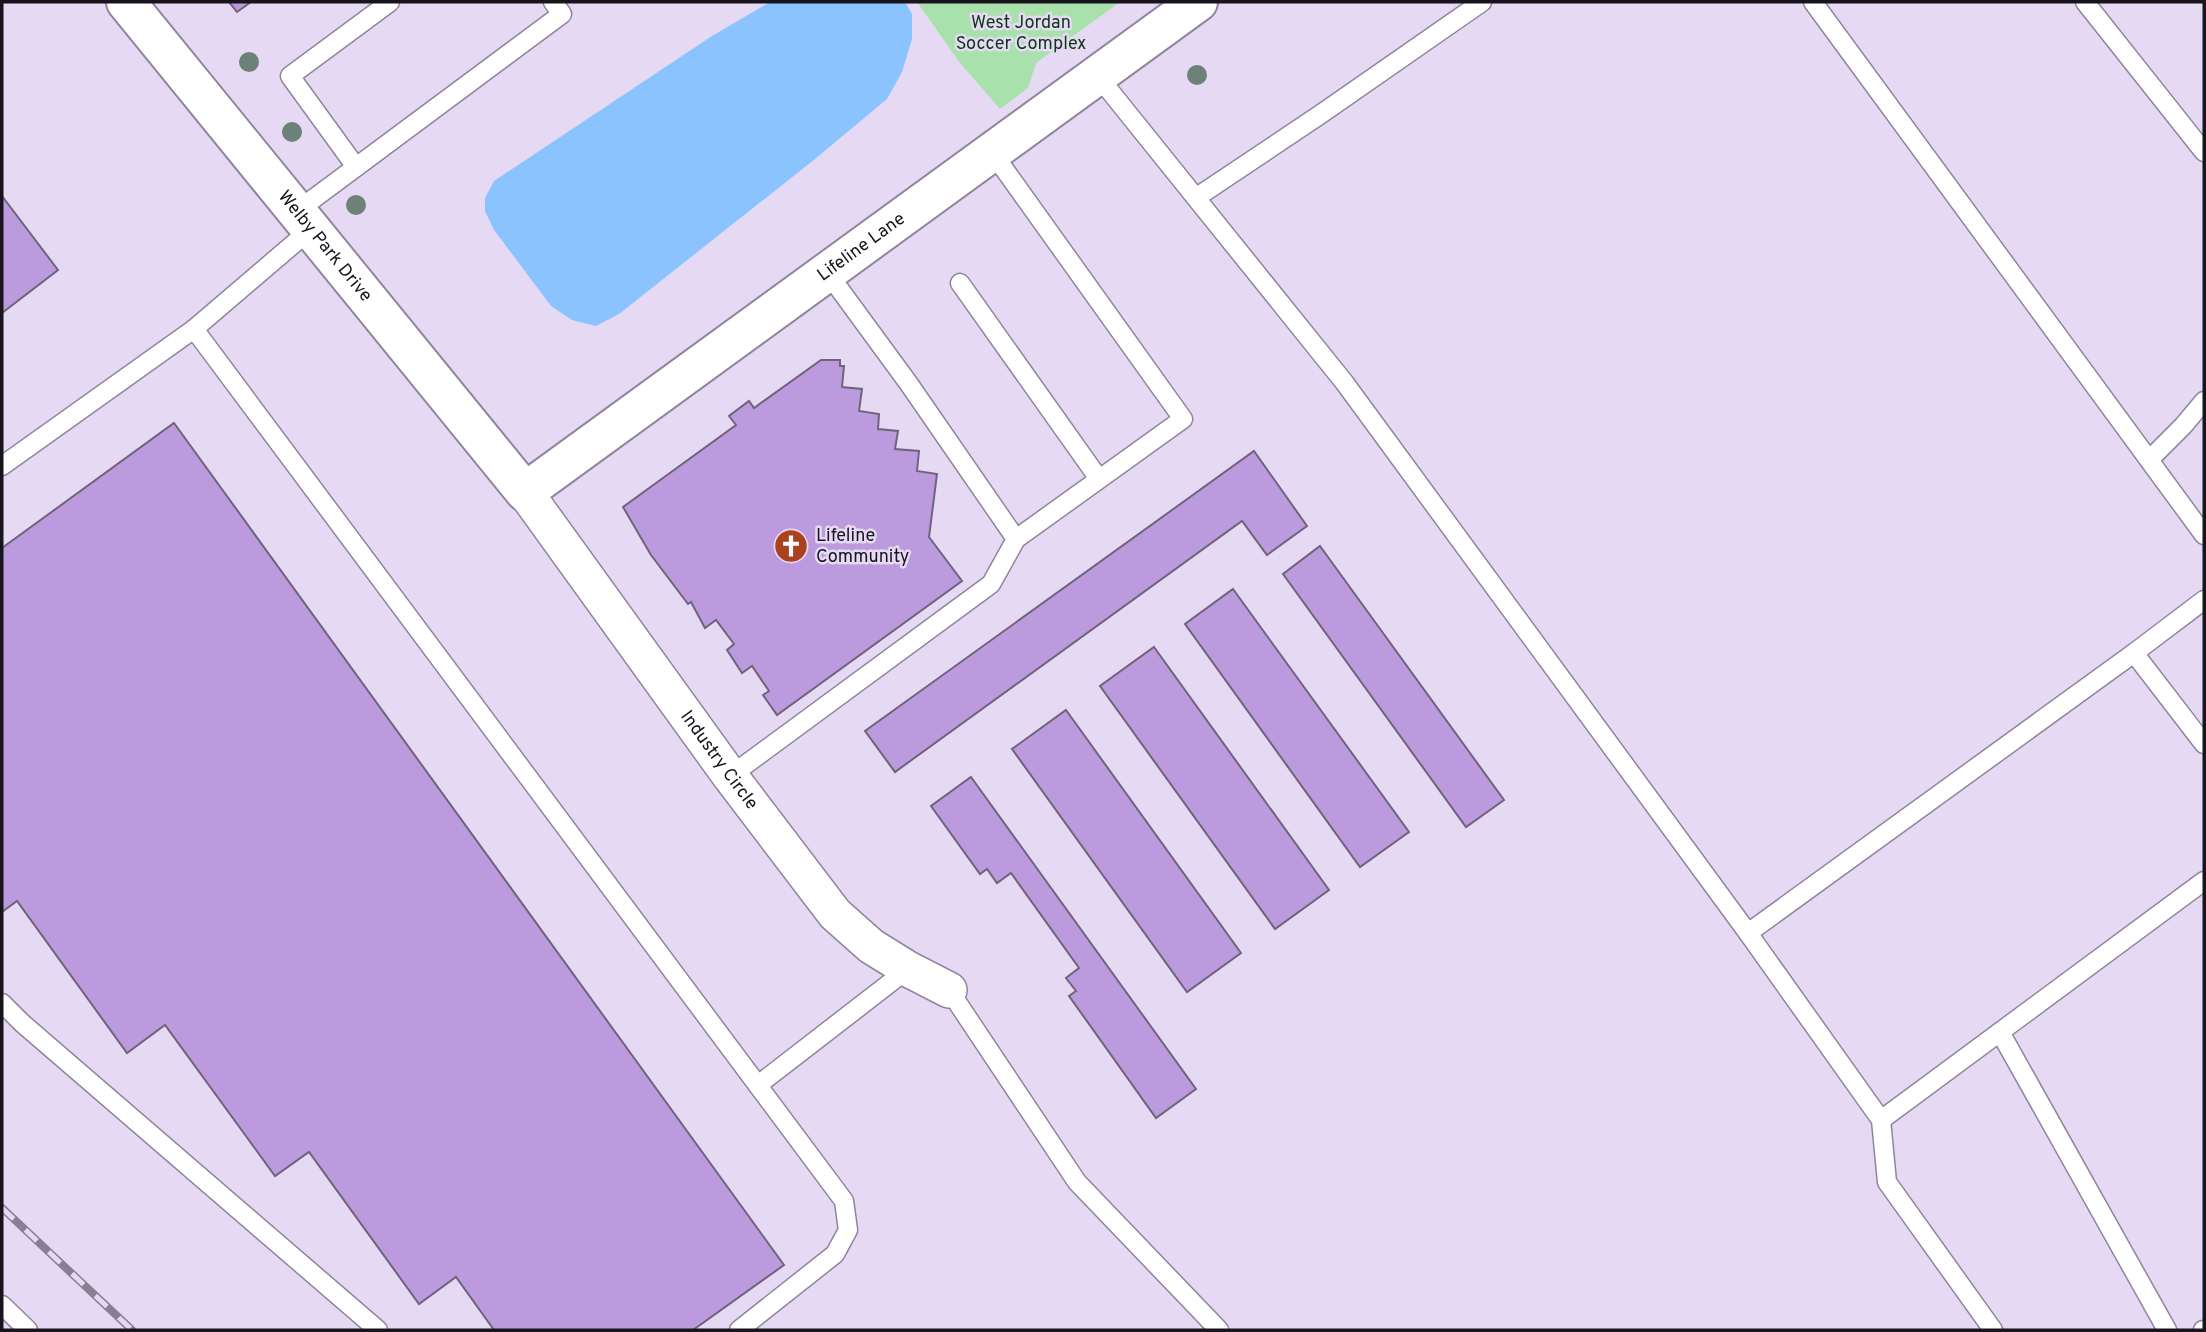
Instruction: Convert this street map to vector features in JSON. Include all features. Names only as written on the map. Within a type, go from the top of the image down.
[{"type":"street","name":"Welby Park Drive","points":[[127,2],[525,492]]},
{"type":"street","name":"Lifeline Lane","points":[[525,492],[1198,2]]},
{"type":"street","name":"Industry Circle","points":[[525,492],[730,776],[835,914],[871,946],[949,990]]},
{"type":"lane","points":[[356,167],[290,76],[390,2]]},
{"type":"lane","points":[[2,466],[194,329],[356,167],[562,14],[554,2]]},
{"type":"lane","points":[[1197,197],[1482,2]]},
{"type":"lane","points":[[1813,2],[2204,535]]},
{"type":"lane","points":[[2085,2],[2204,152]]},
{"type":"lane","points":[[1097,75],[1343,383],[1748,933],[1881,1120],[1886,1182],[1993,1330]]},
{"type":"lane","points":[[730,776],[991,584],[1016,539],[1183,419],[992,152]]},
{"type":"lane","points":[[827,272],[909,384],[1016,539]]},
{"type":"lane","points":[[960,283],[1099,479]]},
{"type":"lane","points":[[194,329],[844,1201],[848,1230],[835,1254],[739,1330]]},
{"type":"lane","points":[[2149,460],[2204,401]]},
{"type":"lane","points":[[1748,933],[2204,600]]},
{"type":"lane","points":[[2134,653],[2204,744]]},
{"type":"lane","points":[[1881,1120],[2204,881]]},
{"type":"lane","points":[[758,1084],[908,969]]},
{"type":"lane","points":[[949,990],[1077,1182],[1219,1330]]},
{"type":"lane","points":[[2,1003],[378,1330]]},
{"type":"lane","points":[[2000,1032],[2167,1330]]},
{"type":"lane","points":[[2,1305],[28,1330]]},
{"type":"green space","name":"West Jordan Soccer Complex","points":[[917,2],[1120,2],[1036,63],[1028,88],[1000,109],[960,63]]},
{"type":"water","points":[[770,2],[905,2],[912,14],[912,39],[902,72],[887,99],[619,314],[596,326],[572,320],[551,306],[494,230],[485,211],[485,198],[494,181],[712,36]]},
{"type":"building","points":[[229,2],[251,2],[237,12]]},
{"type":"building","points":[[2,196],[58,270],[2,313]]},
{"type":"building","name":"Lifeline Community","points":[[821,360],[840,360],[840,366],[844,366],[842,387],[862,389],[859,411],[879,414],[878,429],[898,431],[895,449],[919,451],[917,471],[937,474],[929,537],[962,581],[777,715],[763,695],[769,691],[752,666],[742,673],[727,650],[734,644],[716,620],[705,628],[691,602],[688,604],[651,555],[623,507],[736,425],[729,416],[749,401],[754,408]]},
{"type":"building","points":[[174,423],[784,1265],[693,1330],[494,1330],[456,1277],[419,1304],[309,1152],[275,1176],[165,1025],[127,1053],[17,901],[2,912],[2,548]]},
{"type":"building","points":[[1254,451],[1307,526],[1267,555],[1242,521],[895,772],[865,731]]},
{"type":"building","points":[[1320,546],[1504,800],[1466,827],[1283,574]]},
{"type":"building","points":[[1233,589],[1409,832],[1360,867],[1185,624]]},
{"type":"building","points":[[1154,647],[1329,890],[1275,929],[1100,686]]},
{"type":"building","points":[[1066,710],[1241,953],[1187,992],[1012,749]]},
{"type":"building","points":[[971,777],[1196,1089],[1156,1118],[1069,996],[1076,991],[1066,978],[1079,968],[1011,873],[997,883],[987,869],[980,874],[931,806]]},
{"type":"railway","points":[[2,1208],[132,1330]]},
{"type":"place","name":"Lifeline Community","points":[[791,546]]}]
